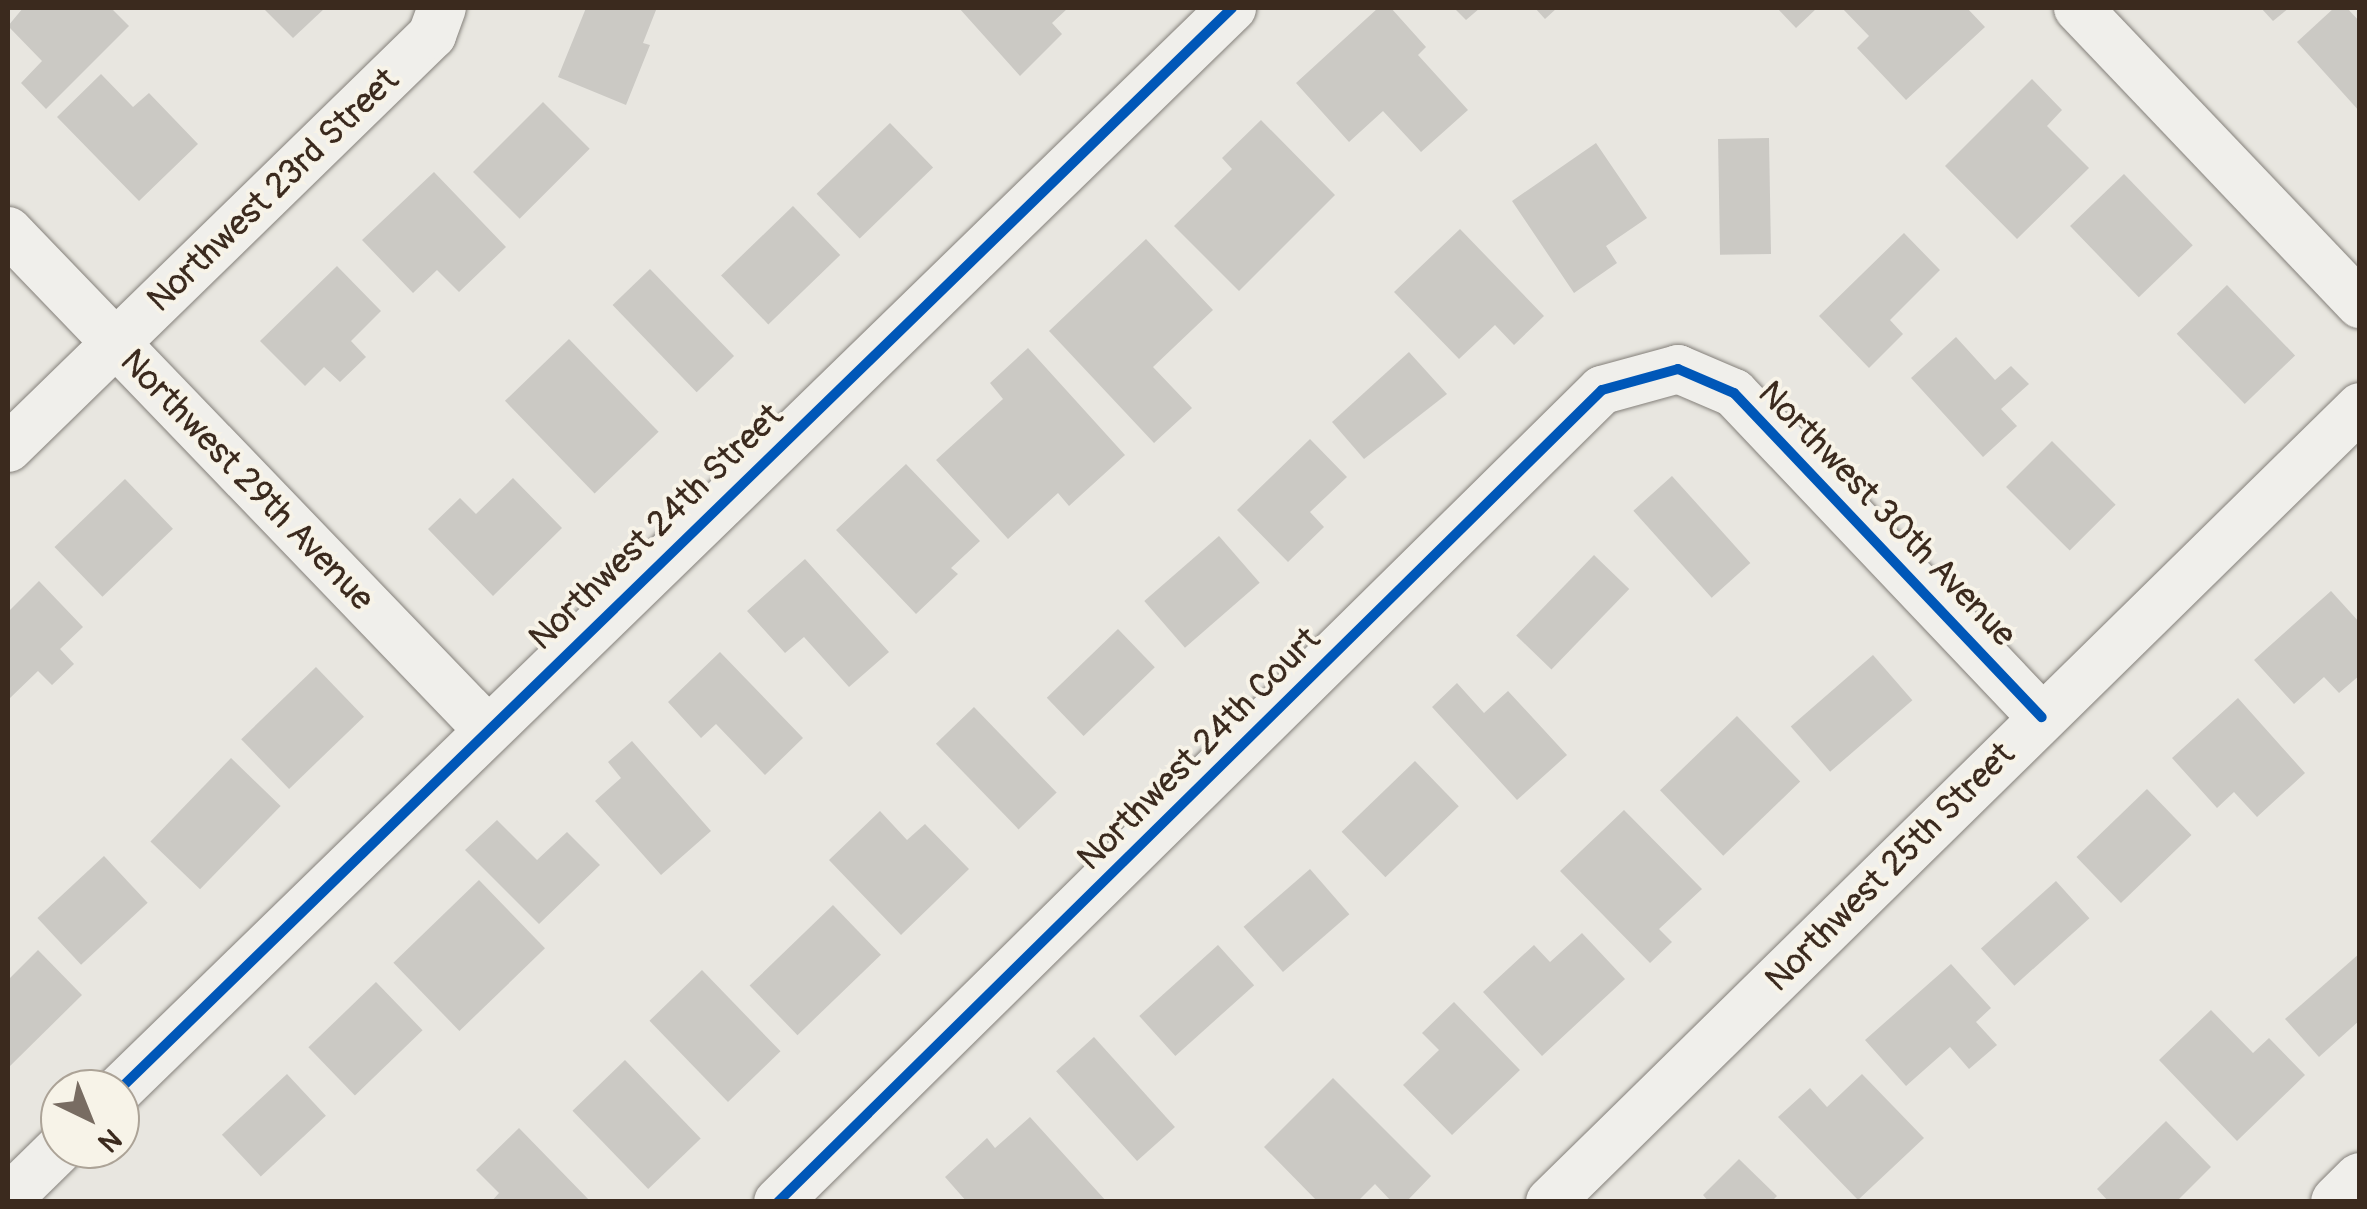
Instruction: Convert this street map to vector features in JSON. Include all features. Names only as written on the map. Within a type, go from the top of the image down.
[{"type":"street","name":"Northwest 23rd Street","points":[[8,448],[432,35],[442,8]]},
{"type":"street","name":"Northwest 24th Street","points":[[140,1069],[1232,8]]},
{"type":"street","points":[[2078,8],[2360,304]]},
{"type":"street","name":"Northwest 29th Avenue","points":[[8,231],[487,729]]},
{"type":"street","name":"Northwest 30th Avenue","points":[[1678,369],[1734,393],[2042,717]]},
{"type":"street","name":"Northwest 24th Court","points":[[778,1202],[1602,390],[1678,369]]},
{"type":"street","name":"Northwest 25th Street","points":[[1550,1202],[2360,407]]},
{"type":"street","points":[[8,1199],[40,1168]]},
{"type":"street","points":[[2338,1202],[2360,1180]]},
{"type":"building","points":[[23,8],[111,8],[129,26],[46,109],[21,83],[42,61],[8,26]]},
{"type":"building","points":[[263,8],[325,8],[293,38]]},
{"type":"building","points":[[586,8],[656,10],[643,43],[650,45],[626,105],[558,77]]},
{"type":"building","points":[[959,8],[1068,8],[1052,23],[1062,34],[1020,76]]},
{"type":"building","points":[[1378,8],[1391,8],[1426,47],[1418,55],[1468,110],[1421,152],[1383,111],[1349,142],[1296,83]]},
{"type":"building","points":[[1454,8],[1480,8],[1466,20]]},
{"type":"building","points":[[1535,8],[1557,8],[1545,19]]},
{"type":"building","points":[[1777,8],[1817,8],[1796,28]]},
{"type":"building","points":[[1842,8],[1967,8],[1985,27],[1906,100],[1857,48],[1869,36]]},
{"type":"building","points":[[2261,8],[2289,8],[2273,21]]},
{"type":"building","points":[[2334,8],[2347,8],[2360,22],[2360,112],[2297,42]]},
{"type":"building","points":[[101,74],[133,107],[149,93],[198,144],[139,201],[57,117]]},
{"type":"building","points":[[2032,79],[2062,110],[2047,126],[2089,168],[2017,239],[1945,166]]},
{"type":"building","points":[[543,102],[590,149],[520,219],[473,172]]},
{"type":"building","points":[[1261,120],[1335,195],[1239,291],[1174,226],[1232,169],[1222,158]]},
{"type":"building","points":[[890,123],[933,168],[860,238],[817,194]]},
{"type":"building","points":[[1769,138],[1771,254],[1720,255],[1718,139]]},
{"type":"building","points":[[1596,143],[1647,218],[1606,246],[1617,263],[1574,293],[1512,201]]},
{"type":"building","points":[[434,172],[506,247],[459,292],[437,270],[413,293],[362,240]]},
{"type":"building","points":[[2124,174],[2193,245],[2139,297],[2070,226]]},
{"type":"building","points":[[793,206],[840,255],[768,324],[721,275]]},
{"type":"building","points":[[1460,229],[1544,316],[1514,345],[1495,325],[1459,359],[1394,292]]},
{"type":"building","points":[[1904,233],[1940,270],[1890,320],[1903,334],[1869,368],[1819,316]]},
{"type":"building","points":[[1146,239],[1213,310],[1153,367],[1192,408],[1154,443],[1049,331]]},
{"type":"building","points":[[337,266],[381,311],[351,341],[366,357],[340,382],[324,367],[305,386],[260,341]]},
{"type":"building","points":[[650,269],[734,356],[697,392],[613,305]]},
{"type":"building","points":[[2227,285],[2295,355],[2245,404],[2177,334]]},
{"type":"building","points":[[1956,337],[1995,380],[2011,366],[2029,384],[2001,409],[2017,426],[1983,457],[1911,378]]},
{"type":"building","points":[[569,339],[659,432],[595,494],[505,401]]},
{"type":"building","points":[[1028,348],[1125,455],[1069,506],[1058,493],[1008,539],[936,460],[1003,399],[990,383]]},
{"type":"building","points":[[1409,352],[1447,394],[1364,459],[1332,422]]},
{"type":"building","points":[[1310,439],[1347,477],[1310,512],[1324,527],[1288,562],[1237,510]]},
{"type":"building","points":[[2052,441],[2116,505],[2070,551],[2006,487]]},
{"type":"building","points":[[906,464],[980,541],[951,568],[958,574],[916,614],[836,530]]},
{"type":"building","points":[[1672,476],[1750,563],[1712,598],[1633,511]]},
{"type":"building","points":[[513,478],[562,528],[493,596],[428,529],[460,498],[476,514]]},
{"type":"building","points":[[125,479],[173,529],[102,597],[55,547]]},
{"type":"building","points":[[1219,536],[1260,583],[1185,648],[1144,601]]},
{"type":"building","points":[[1594,555],[1629,589],[1551,670],[1516,636]]},
{"type":"building","points":[[805,559],[889,652],[849,687],[804,637],[785,653],[747,611]]},
{"type":"building","points":[[39,581],[83,627],[60,649],[74,664],[52,685],[38,671],[10,698],[8,612]]},
{"type":"building","points":[[2331,591],[2360,623],[2360,675],[2339,693],[2324,677],[2294,704],[2254,660]]},
{"type":"building","points":[[1118,629],[1155,667],[1084,736],[1047,698]]},
{"type":"building","points":[[720,652],[803,738],[765,775],[716,724],[701,738],[668,702]]},
{"type":"building","points":[[1873,655],[1912,700],[1830,772],[1791,727]]},
{"type":"building","points":[[316,667],[364,717],[289,789],[241,739]]},
{"type":"building","points":[[1457,683],[1484,713],[1508,691],[1567,755],[1517,800],[1432,707]]},
{"type":"building","points":[[2238,698],[2305,773],[2257,817],[2234,792],[2217,808],[2172,758]]},
{"type":"building","points":[[974,707],[1057,793],[1019,829],[936,744]]},
{"type":"building","points":[[1737,716],[1800,781],[1723,856],[1660,790]]},
{"type":"building","points":[[632,741],[711,831],[661,875],[595,801],[621,778],[608,762]]},
{"type":"building","points":[[231,758],[281,806],[200,889],[150,841]]},
{"type":"building","points":[[1415,761],[1459,806],[1385,877],[1342,832]]},
{"type":"building","points":[[2147,789],[2191,835],[2121,903],[2077,857]]},
{"type":"building","points":[[1624,810],[1702,889],[1659,929],[1672,942],[1650,963],[1560,871]]},
{"type":"building","points":[[880,811],[907,840],[925,824],[969,869],[901,935],[829,860]]},
{"type":"building","points":[[497,820],[537,860],[567,832],[600,865],[539,924],[465,850]]},
{"type":"building","points":[[104,856],[148,903],[81,965],[37,918]]},
{"type":"building","points":[[1310,869],[1349,914],[1283,972],[1244,927]]},
{"type":"building","points":[[479,880],[545,948],[459,1031],[393,963]]},
{"type":"building","points":[[2056,881],[2089,918],[2014,986],[1981,949]]},
{"type":"building","points":[[833,905],[881,955],[797,1035],[750,986]]},
{"type":"building","points":[[1582,933],[1625,979],[1542,1056],[1483,992],[1534,945],[1550,962]]},
{"type":"building","points":[[1218,945],[1254,985],[1175,1056],[1139,1016]]},
{"type":"building","points":[[38,950],[82,995],[8,1068],[8,980]]},
{"type":"building","points":[[2360,953],[2360,1020],[2319,1057],[2285,1019]]},
{"type":"building","points":[[1951,964],[1991,1008],[1976,1022],[1997,1045],[1969,1069],[1950,1047],[1906,1086],[1865,1040]]},
{"type":"building","points":[[702,970],[780,1051],[728,1102],[649,1021]]},
{"type":"building","points":[[376,982],[423,1030],[355,1095],[308,1047]]},
{"type":"building","points":[[1454,1002],[1520,1070],[1452,1135],[1403,1085],[1439,1050],[1422,1033]]},
{"type":"building","points":[[2211,1010],[2253,1053],[2269,1038],[2305,1075],[2237,1141],[2159,1060]]},
{"type":"building","points":[[1094,1037],[1175,1127],[1137,1161],[1056,1071]]},
{"type":"building","points":[[625,1060],[701,1138],[648,1189],[572,1111]]},
{"type":"building","points":[[287,1074],[326,1116],[261,1176],[222,1135]]},
{"type":"building","points":[[1862,1074],[1924,1138],[1858,1200],[1778,1117],[1810,1088],[1827,1107]]},
{"type":"building","points":[[1333,1078],[1431,1176],[1406,1202],[1392,1202],[1375,1184],[1357,1202],[1318,1202],[1264,1147]]},
{"type":"building","points":[[1030,1117],[1107,1202],[967,1202],[945,1177],[987,1138],[995,1148]]},
{"type":"building","points":[[2166,1121],[2211,1167],[2176,1202],[2109,1202],[2097,1189]]},
{"type":"building","points":[[519,1128],[591,1202],[491,1202],[499,1193],[476,1170]]},
{"type":"building","points":[[1739,1159],[1777,1196],[1771,1202],[1709,1202],[1703,1195]]},
{"type":"cycle path","points":[[140,1070],[1232,8]]},
{"type":"cycle path","points":[[778,1202],[1602,390],[1678,369],[1734,393],[2042,717]]}]
